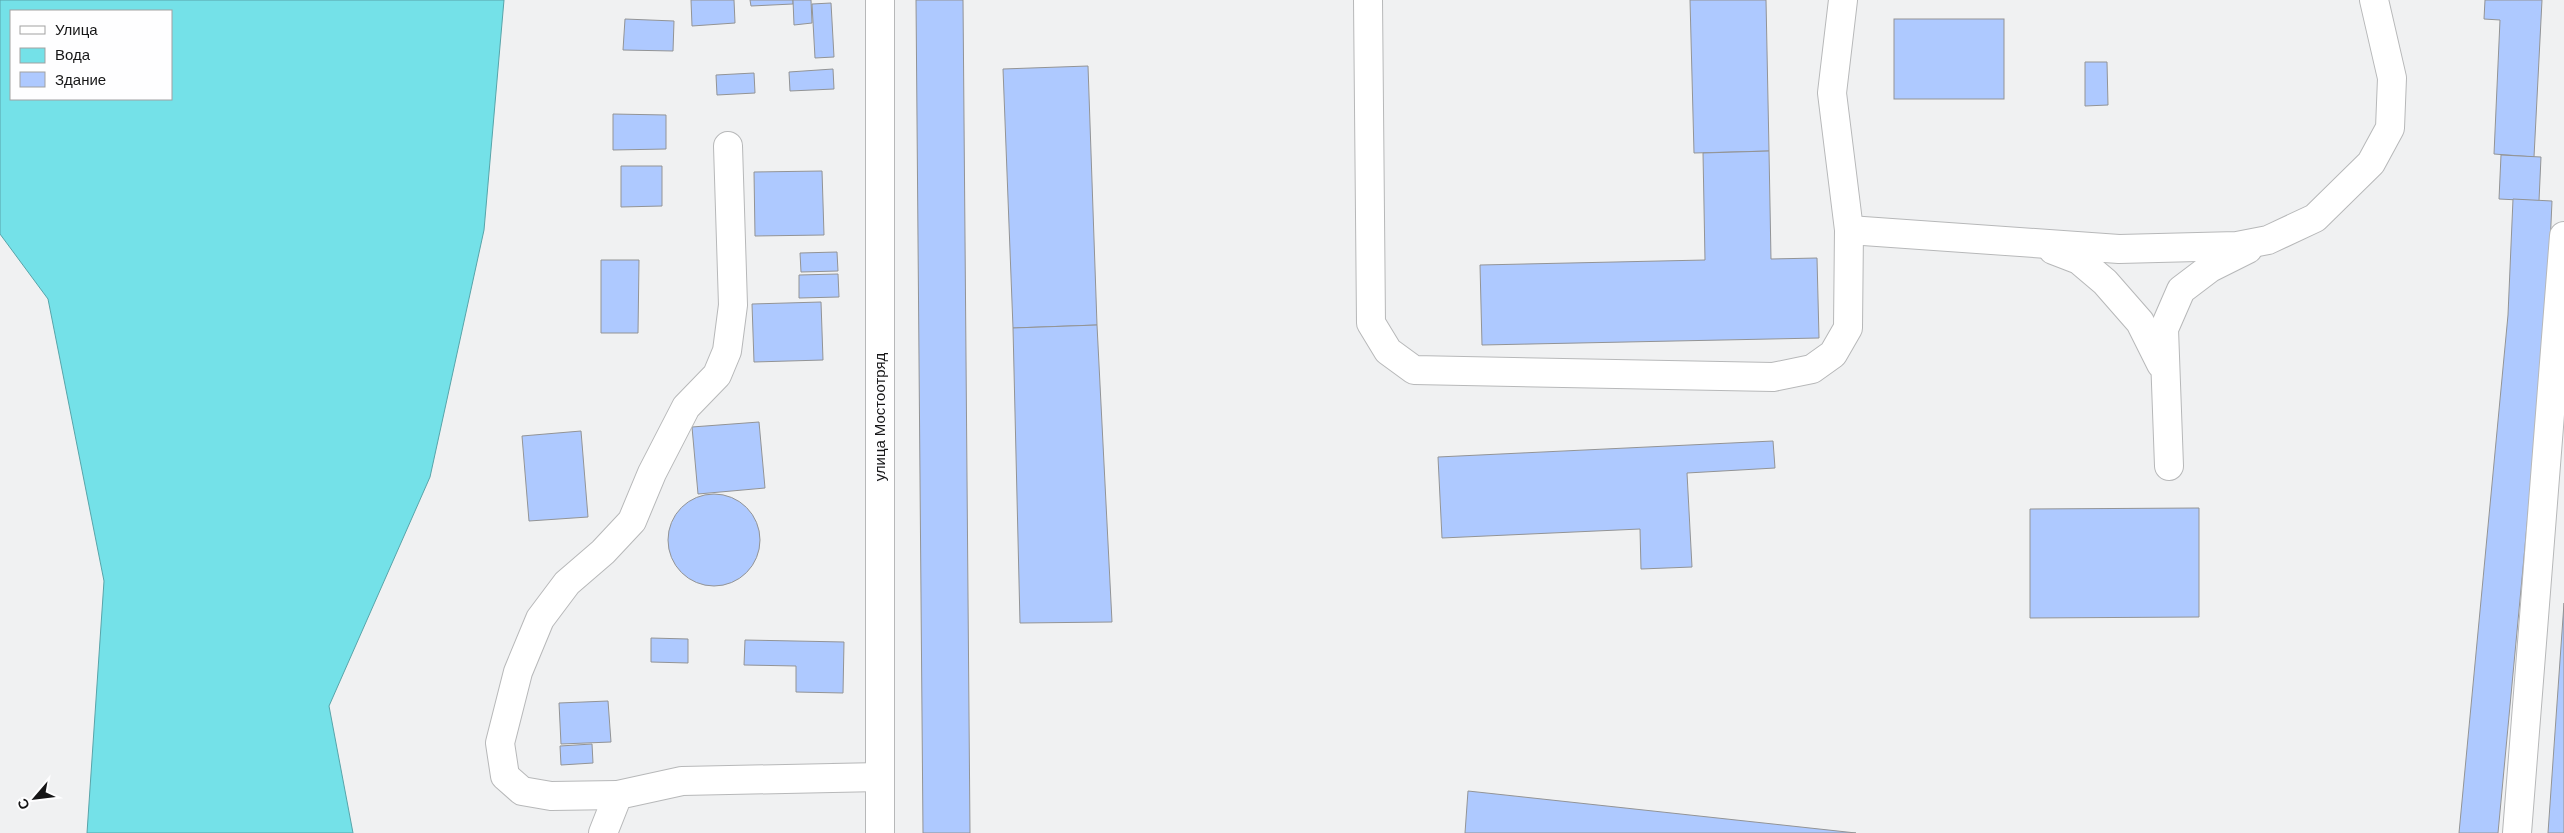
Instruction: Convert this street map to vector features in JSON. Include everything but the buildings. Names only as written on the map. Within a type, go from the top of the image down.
[{"type":"street","name":"улица Мостоотряд","points":[[880,0],[880,833]]},
{"type":"street","points":[[1368,0],[1371,323],[1388,351],[1414,370],[1773,377],[1812,368],[1833,354],[1848,328],[1849,230],[1832,93],[1844,0]]},
{"type":"street","points":[[2169,466],[2164,328],[2181,290],[2210,268],[2315,218],[2371,163],[2390,128],[2392,78],[2374,0]]},
{"type":"street","points":[[728,146],[733,305],[727,351],[717,375],[686,407],[652,473],[632,521],[604,552],[567,584],[540,619],[518,672],[500,743],[505,776],[522,791],[551,796],[618,795],[682,781],[880,777]]},
{"type":"street","points":[[1849,230],[2119,249],[2237,246],[2268,240]]},
{"type":"street","points":[[2518,833],[2564,236]]},
{"type":"street","points":[[2037,243],[2079,260],[2105,282],[2140,322],[2166,375]]},
{"type":"street","points":[[603,833],[618,795]]},
{"type":"water","points":[[0,0],[504,0],[484,230],[430,477],[329,706],[353,833],[87,833],[104,581],[48,299],[0,234]]}]
